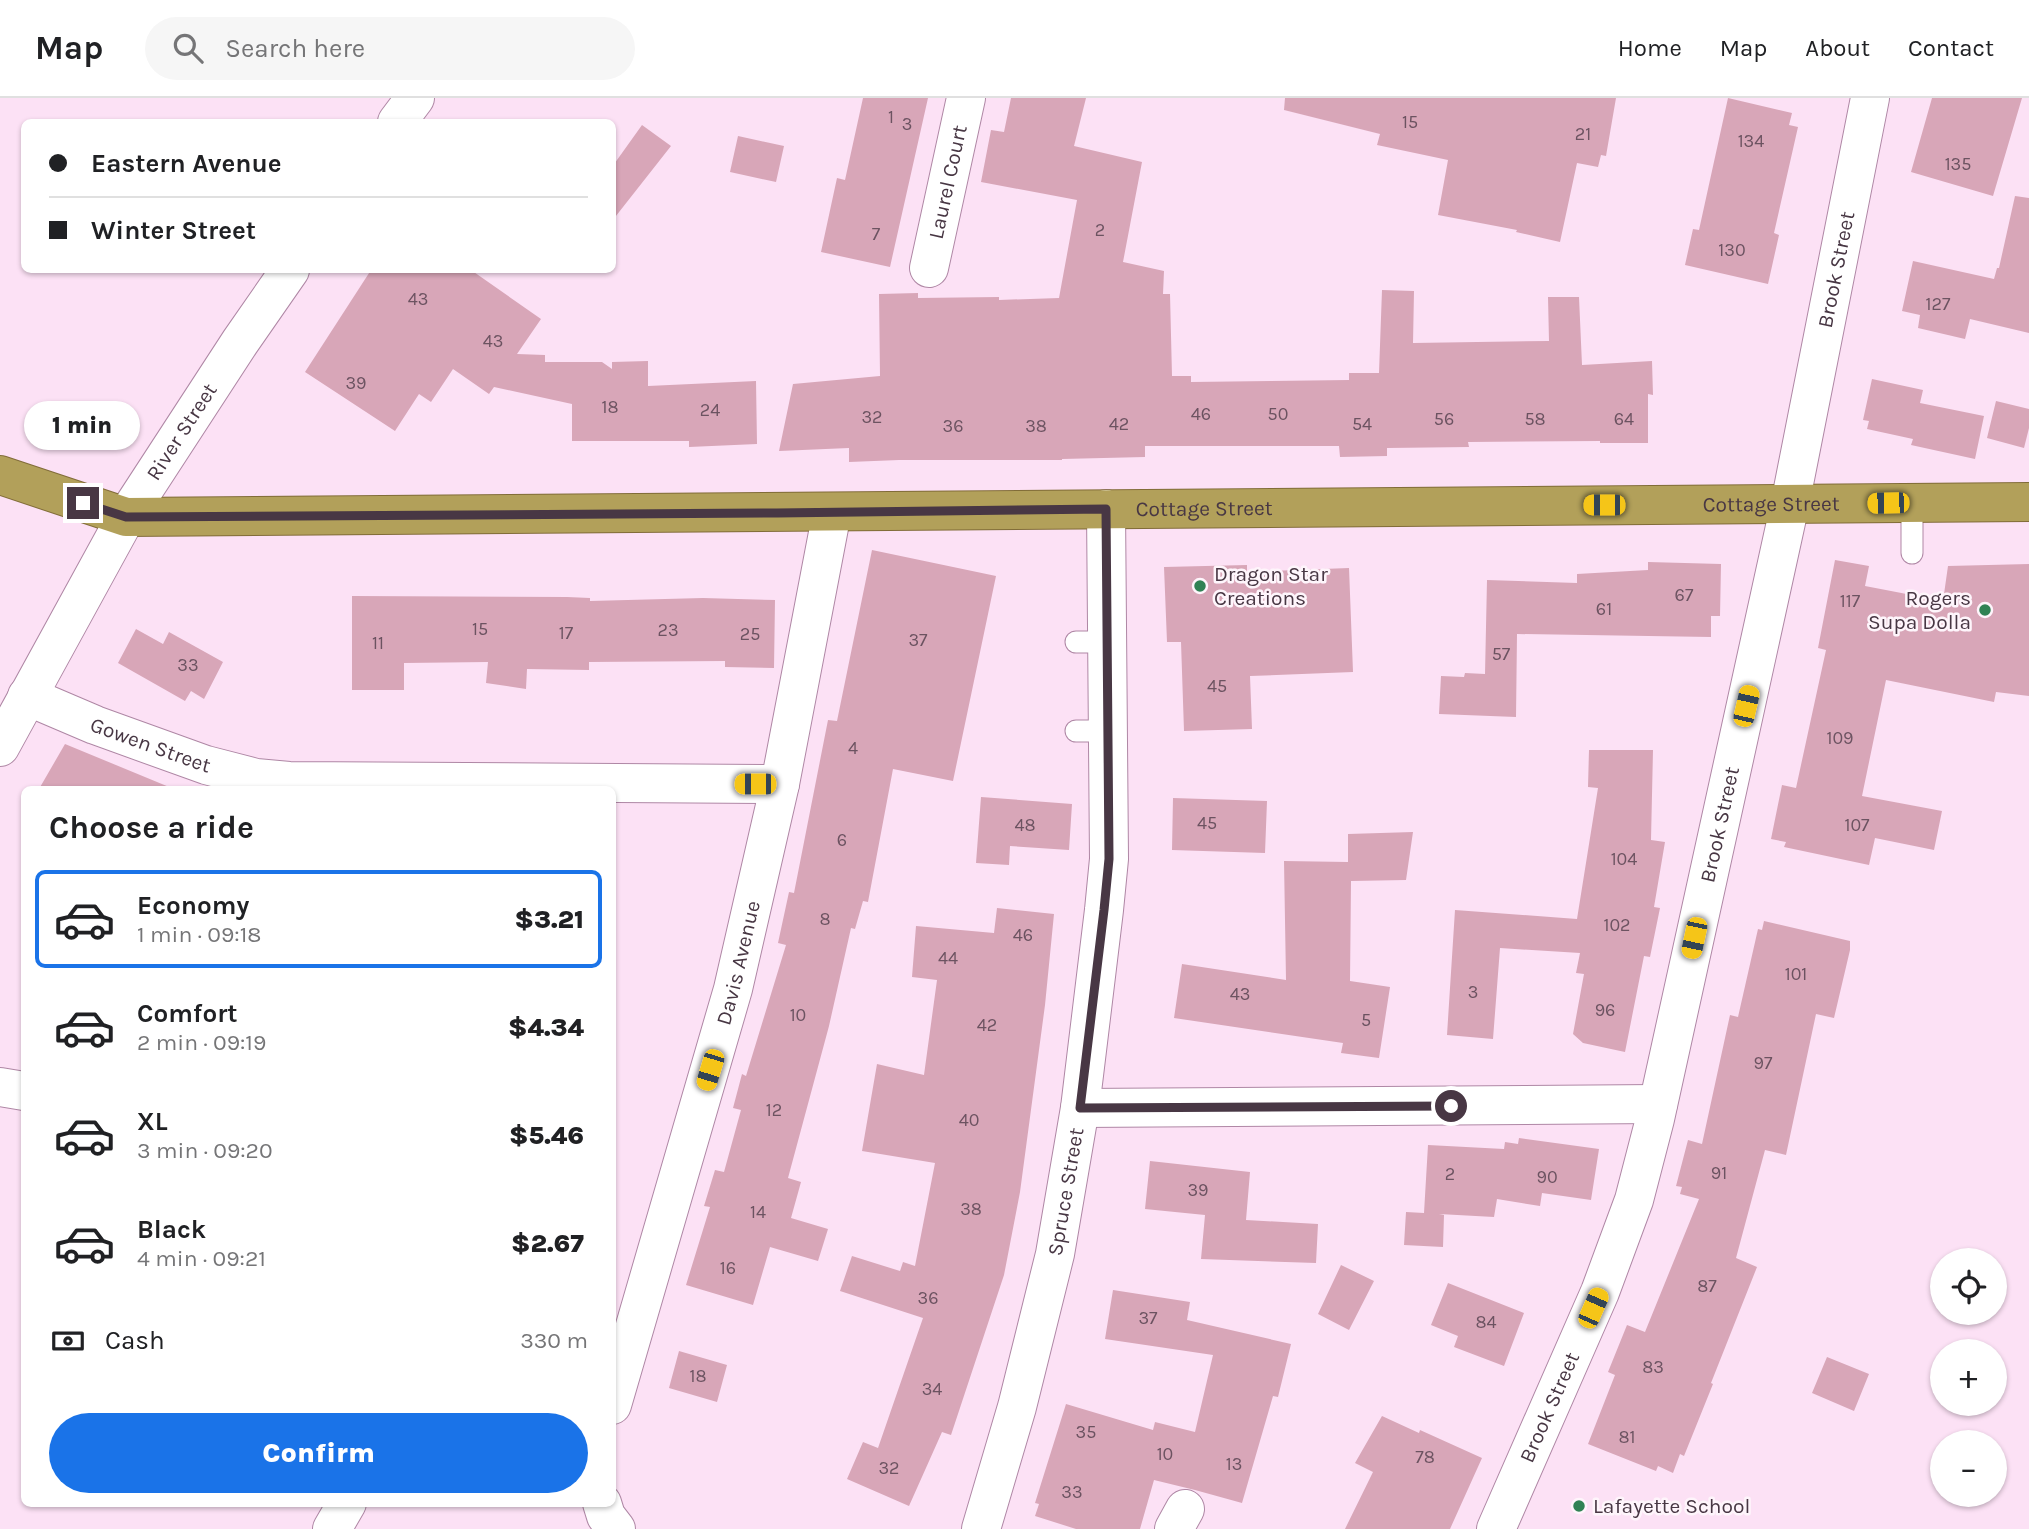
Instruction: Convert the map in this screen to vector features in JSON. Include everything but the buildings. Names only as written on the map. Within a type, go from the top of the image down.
[{"type":"highway","name":"Cottage Street","points":[[0,475],[126,517],[2029,502]]},
{"type":"street","points":[[399,119],[415,98]]},
{"type":"street","name":"Laurel Court","points":[[929,268],[966,98]]},
{"type":"street","name":"Brook Street","points":[[1496,1529],[1600,1292],[1626,1226],[1658,1104],[1790,504],[1870,98]]},
{"type":"street","name":"River Street","points":[[0,747],[126,517],[288,273]]},
{"type":"street","name":"Spruce Street","points":[[984,1528],[1055,1254],[1080,1108],[1108,865],[1092,731],[1091,642],[1106,509]]},
{"type":"street","name":"Davis Avenue","points":[[616,1391],[733,989],[780,784],[832,512]]},
{"type":"street","name":"Gowen Street","points":[[27,696],[95,725],[206,765],[256,778],[302,781],[780,784]]},
{"type":"street","points":[[0,1087],[21,1090]]},
{"type":"street","points":[[1080,1108],[1658,1104]]},
{"type":"street","points":[[332,1529],[345,1507]]},
{"type":"street","points":[[603,1507],[606,1516],[616,1529]]},
{"type":"lane","points":[[1912,503],[1912,553]]},
{"type":"place","name":"Dragon Star Creations","points":[[1200,586]]},
{"type":"place","name":"Rogers Supa Dolla","points":[[1985,610]]},
{"type":"place","name":"Lafayette School","points":[[1579,1506]]},
{"type":"route","points":[[83,503],[126,517],[1106,509],[1109,859],[1080,1108],[1451,1106]]}]
